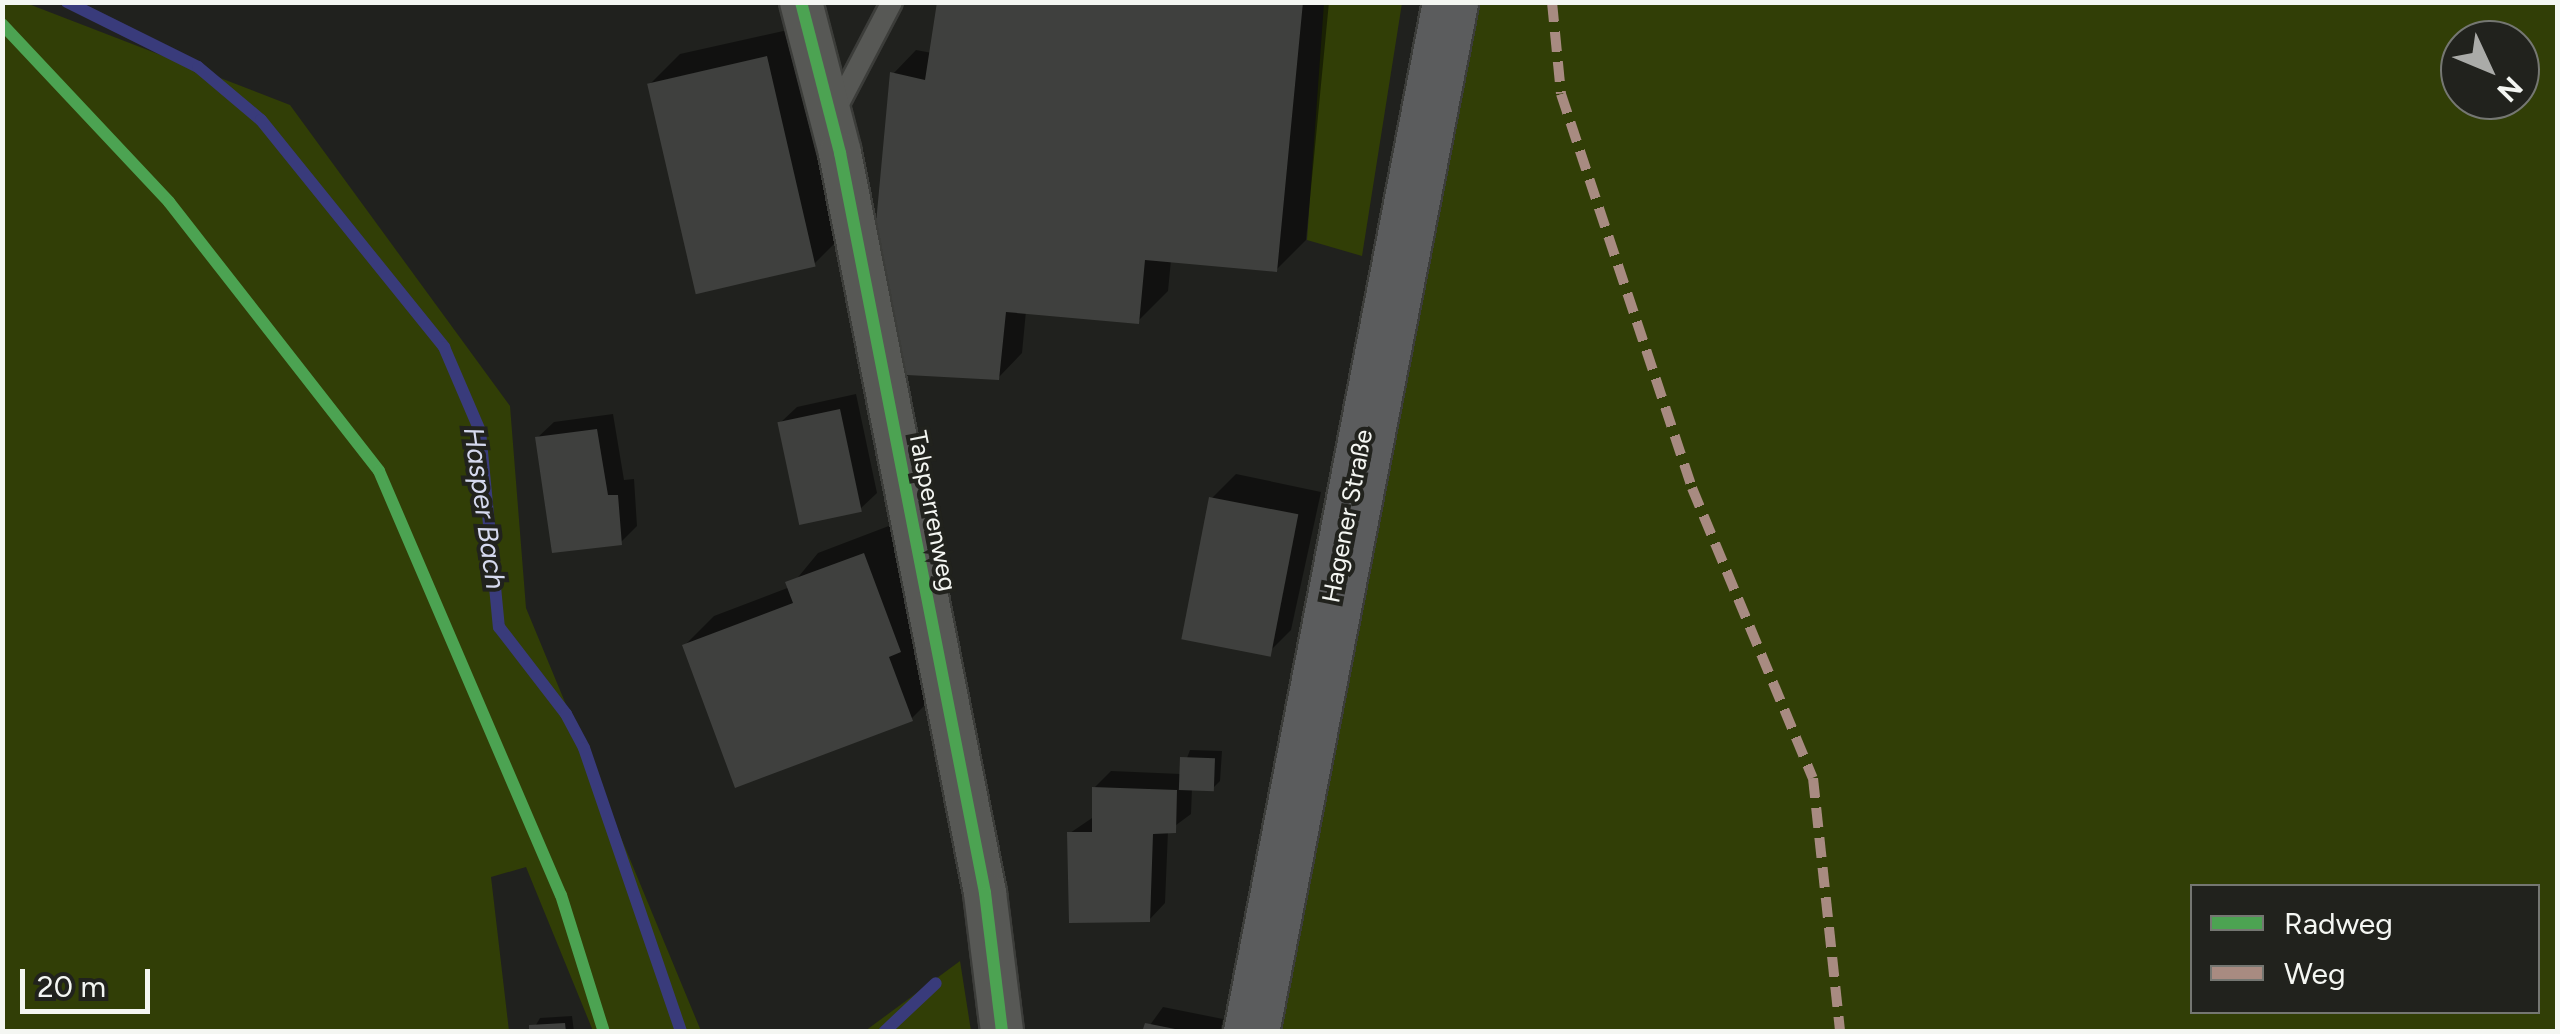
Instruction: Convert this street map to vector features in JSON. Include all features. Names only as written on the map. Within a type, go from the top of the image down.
[{"type":"main road","name":"Hagener Straße","points":[[1251,1032],[1450,2]]},
{"type":"street","name":"Talsperrenweg","points":[[801,2],[831,118],[985,893],[1002,1032]]},
{"type":"lane","points":[[831,118],[892,2]]},
{"type":"green space","points":[[2,3],[26,3],[290,105],[510,406],[526,608],[701,1031],[593,1031],[526,867],[491,877],[509,1031],[3,1031]]},
{"type":"green space","points":[[1324,3],[1402,3],[1362,256],[1307,240]]},
{"type":"green space","points":[[1450,3],[2557,3],[2557,1031],[1247,1032]]},
{"type":"green space","points":[[960,961],[971,1031],[865,1031]]},
{"type":"building","points":[[937,2],[1303,2],[1277,272],[1145,260],[1139,324],[1006,312],[999,380],[907,375],[875,234],[890,72],[925,80]]},
{"type":"building","points":[[767,56],[816,266],[696,294],[647,84]]},
{"type":"building","points":[[840,409],[862,512],[799,525],[777,422]]},
{"type":"building","points":[[597,429],[608,495],[618,495],[622,545],[552,553],[535,437]]},
{"type":"building","points":[[1209,497],[1298,514],[1271,657],[1181,639]]},
{"type":"building","points":[[864,553],[901,652],[889,657],[913,721],[735,788],[682,645],[793,603],[785,582]]},
{"type":"building","points":[[1180,757],[1215,758],[1214,791],[1179,790]]},
{"type":"building","points":[[1092,787],[1177,790],[1176,833],[1153,834],[1150,922],[1069,923],[1067,832],[1092,832]]},
{"type":"building","points":[[565,1023],[566,1032],[529,1032],[529,1025]]},
{"type":"building","points":[[1145,1023],[1180,1030],[1180,1032],[1142,1032]]},
{"type":"waterway","name":"Hasper Bach","points":[[67,2],[198,67],[261,120],[444,347],[480,431],[499,627],[566,714],[584,748],[681,1032]]},
{"type":"waterway","points":[[884,1032],[936,983]]},
{"type":"marked path","points":[[1552,2],[1561,94],[1692,488],[1813,778],[1840,1032]]},
{"type":"cycle path","points":[[801,2],[840,153],[985,893],[1002,1032]]},
{"type":"cycle path","points":[[2,24],[169,202],[379,471],[561,895],[604,1032]]}]
